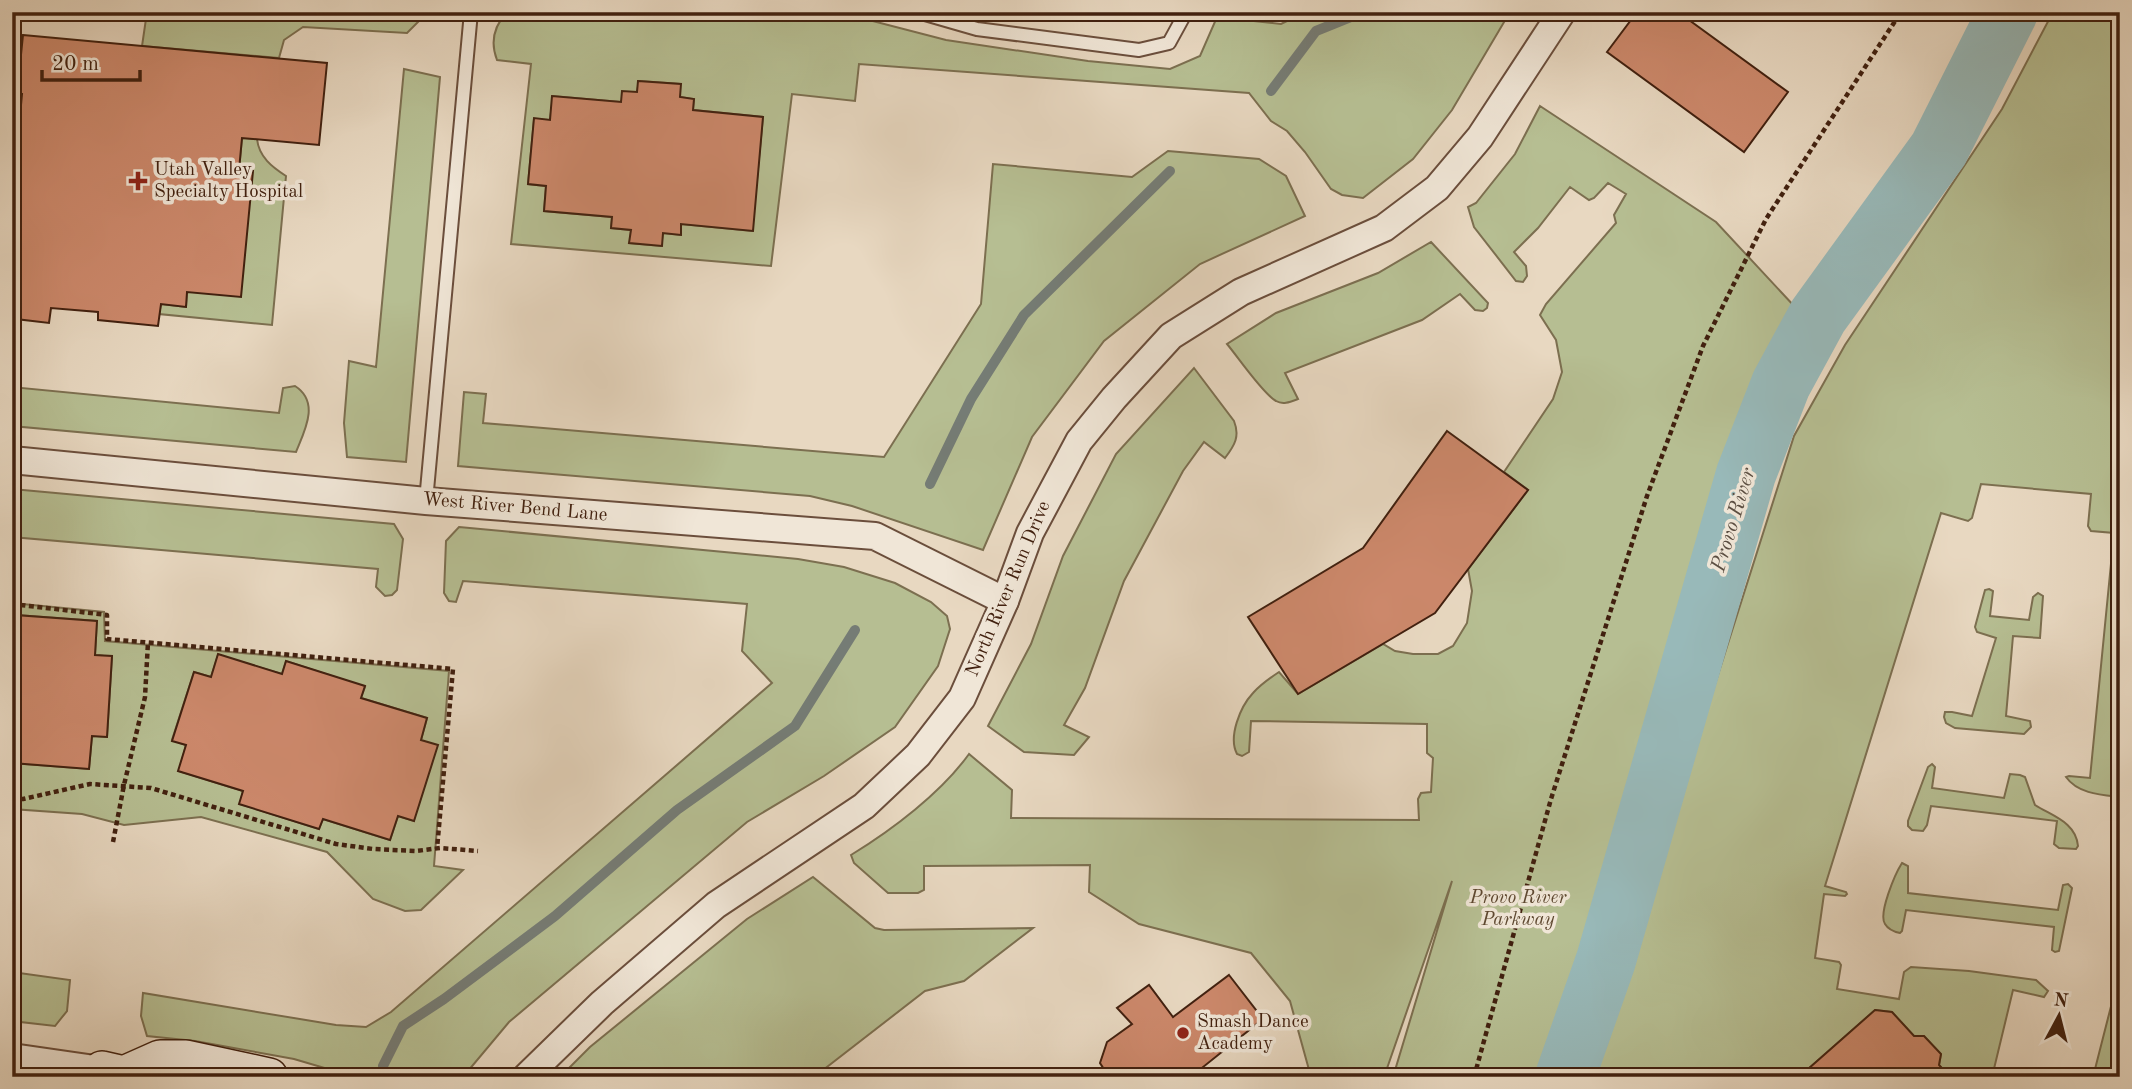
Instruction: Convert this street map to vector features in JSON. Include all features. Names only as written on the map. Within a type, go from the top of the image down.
[{"type":"street","name":"North River Run Drive","points":[[526,1077],[602,1003],[716,905],[863,806],[918,755],[962,698],[1005,601],[1030,533],[1079,442],[1114,398],[1171,336],[1241,292],[1384,228],[1437,188],[1480,136],[1562,12]]},
{"type":"street","name":"West River Bend Lane","points":[[12,460],[426,501],[875,536],[1005,601]]},
{"type":"street","points":[[12,1057],[113,1075],[160,1059],[186,1059],[269,1077]]},
{"type":"lane","points":[[426,501],[471,12]]},
{"type":"lane","points":[[918,12],[977,29],[1139,50],[1169,43],[1186,12]]},
{"type":"path","points":[[1474,1077],[1555,786],[1647,496],[1703,346],[1766,219],[1901,12]]},
{"type":"path","points":[[12,604],[107,615],[107,639],[453,669],[437,849]]},
{"type":"path","points":[[113,842],[145,697],[148,642]]},
{"type":"path","points":[[12,799],[90,784],[151,788],[336,844],[373,849],[478,851]]},
{"type":"green space","points":[[147,12],[428,12],[407,33],[303,27],[284,40],[279,58],[142,46]]},
{"type":"green space","points":[[507,12],[838,12],[946,40],[1088,61],[1170,69],[1200,56],[1217,17],[1281,24],[1306,12],[1510,12],[1452,110],[1413,159],[1363,198],[1342,195],[1331,189],[1305,152],[1287,131],[1271,121],[1249,93],[859,64],[855,101],[792,94],[771,266],[511,244],[531,64],[497,60],[494,41],[496,29]],"holes":[[[639,81],[680,84],[680,97],[694,99],[693,110],[763,117],[752,231],[681,224],[680,235],[663,233],[661,246],[630,243],[631,230],[611,228],[612,217],[544,211],[546,186],[528,184],[534,119],[550,120],[553,96],[621,102],[637,92]]]},
{"type":"green space","points":[[2053,12],[2120,12],[2120,797],[2084,790],[2066,777],[2090,778],[2114,533],[2091,531],[2088,526],[2091,494],[1981,484],[1972,518],[1968,521],[1941,513],[1825,886],[1847,894],[1824,894],[1815,958],[1839,962],[1841,965],[1837,989],[1899,999],[1904,972],[1911,967],[2036,980],[2048,991],[2044,997],[2013,990],[1992,1077],[1950,1077],[1939,1065],[1941,1054],[1924,1036],[1914,1036],[1892,1012],[1875,1010],[1799,1077],[1590,1077],[1794,436],[1845,345],[2002,109]]},
{"type":"green space","points":[[404,69],[440,77],[406,462],[347,457],[344,423],[349,361],[376,367]]},
{"type":"green space","name":"Provo River Parkway","points":[[1540,106],[1716,222],[1795,307],[1759,367],[1724,466],[1579,954],[1537,1077],[1393,1077],[1452,881],[1384,1077],[1311,1077],[1290,1001],[1251,953],[1139,924],[1089,892],[1090,865],[924,866],[924,890],[918,893],[888,893],[854,863],[851,855],[915,810],[945,783],[969,754],[1012,790],[1011,818],[1419,820],[1418,799],[1421,793],[1431,792],[1433,758],[1427,753],[1427,724],[1251,721],[1249,752],[1242,756],[1237,754],[1235,747],[1235,731],[1248,699],[1279,672],[1298,694],[1383,644],[1395,651],[1438,654],[1453,646],[1467,623],[1472,591],[1468,569],[1528,490],[1504,472],[1553,399],[1562,372],[1556,340],[1540,315],[1546,304],[1616,223],[1614,215],[1626,194],[1608,183],[1589,200],[1570,187],[1538,228],[1514,252],[1526,266],[1527,276],[1523,282],[1516,281],[1474,227],[1468,207],[1476,203],[1515,154]]},
{"type":"green space","points":[[242,138],[257,139],[263,156],[286,176],[272,325],[159,314],[161,304],[186,307],[187,292],[239,170]]},
{"type":"green space","points":[[1168,151],[1259,159],[1286,176],[1305,216],[1200,264],[1104,341],[1032,437],[983,550],[852,506],[810,496],[458,466],[464,392],[486,394],[483,423],[884,457],[981,304],[993,164],[1132,177]]},
{"type":"green space","points":[[1431,242],[1488,303],[1487,308],[1483,311],[1475,310],[1460,294],[1422,320],[1285,373],[1298,399],[1287,403],[1271,397],[1227,344],[1276,313],[1378,273]]},
{"type":"green space","points":[[1194,368],[1234,421],[1237,431],[1234,445],[1225,458],[1204,442],[1183,471],[1124,581],[1085,688],[1064,725],[1089,737],[1074,755],[1024,752],[988,726],[1031,644],[1063,556],[1116,454]]},
{"type":"green space","points":[[295,386],[303,393],[309,408],[306,426],[296,452],[12,426],[12,387],[279,413],[283,388]]},
{"type":"green space","points":[[12,489],[394,524],[403,539],[397,590],[392,595],[385,596],[376,587],[378,569],[12,537]]},
{"type":"green space","points":[[459,527],[798,559],[844,567],[895,583],[931,602],[947,616],[950,629],[938,666],[895,727],[824,776],[747,822],[509,1022],[463,1077],[355,1077],[294,1059],[195,1041],[147,1036],[141,1016],[143,993],[336,1025],[366,1027],[391,1012],[772,683],[742,651],[747,604],[463,581],[456,602],[449,601],[444,593],[446,541]]},
{"type":"green space","points":[[1985,590],[1993,591],[1990,616],[2029,620],[2033,597],[2038,593],[2043,596],[2040,638],[2013,636],[2006,716],[2030,721],[2031,727],[2024,734],[1955,728],[1946,723],[1944,717],[1945,712],[1972,716],[1996,638],[1977,632],[1975,627]]},
{"type":"green space","points":[[12,603],[104,612],[105,641],[449,671],[434,866],[463,870],[421,910],[405,911],[373,899],[327,852],[201,817],[124,825],[82,814],[12,809],[12,763],[89,769],[92,736],[107,737],[112,657],[95,655],[97,621],[16,615],[16,612],[12,612]],"holes":[[[218,655],[282,674],[286,661],[365,687],[361,698],[427,718],[421,740],[414,821],[398,816],[390,840],[323,819],[319,829],[240,804],[243,791],[179,771],[186,745],[172,740],[194,672],[211,677]]]},
{"type":"green space","points":[[1932,764],[1935,767],[1932,788],[2004,798],[2010,774],[2025,777],[2035,805],[2068,825],[2078,846],[2076,849],[2059,848],[2054,844],[2057,821],[1931,806],[1923,831],[1912,830],[1908,821],[1928,767]]},
{"type":"green space","points":[[1902,863],[1908,866],[1908,893],[2058,910],[2063,885],[2068,884],[2072,888],[2059,951],[2052,950],[2054,927],[1906,910],[1902,931],[1900,933],[1892,930],[1883,919],[1885,903]]},
{"type":"green space","points":[[813,877],[875,928],[1033,928],[964,981],[925,991],[814,1077],[560,1077],[590,1047],[747,919]]},
{"type":"green space","points":[[2120,971],[2120,1077],[2093,1077]]},
{"type":"green space","points":[[12,972],[70,980],[67,1011],[55,1026],[12,1021]]},
{"type":"building","points":[[1637,12],[1678,12],[1788,92],[1744,152],[1607,52]]},
{"type":"building","points":[[23,35],[327,63],[319,145],[242,138],[239,170],[253,171],[241,297],[187,292],[186,307],[161,304],[158,326],[98,320],[98,312],[51,308],[49,323],[16,319],[17,303],[12,303],[12,204],[22,94],[17,94]]},
{"type":"building","points":[[638,81],[681,84],[680,97],[694,99],[693,110],[763,117],[753,231],[681,224],[681,235],[663,233],[662,246],[629,243],[631,230],[611,228],[612,217],[544,211],[546,186],[528,184],[534,118],[550,120],[552,96],[621,102],[622,91],[637,92]]},
{"type":"building","points":[[1447,431],[1528,490],[1435,613],[1298,694],[1248,617],[1363,548]]},
{"type":"building","points":[[12,612],[17,612],[16,615],[97,621],[95,655],[112,656],[107,737],[92,736],[89,769],[12,763]]},
{"type":"building","points":[[218,654],[282,674],[286,661],[365,686],[361,698],[427,718],[421,740],[438,745],[414,821],[398,816],[390,840],[323,819],[319,829],[239,804],[243,791],[178,771],[186,745],[172,741],[194,672],[211,677]]},
{"type":"building","name":"Smash Dance Academy","points":[[1229,975],[1263,1019],[1203,1067],[1212,1077],[1109,1077],[1100,1063],[1107,1042],[1132,1024],[1117,1008],[1149,985],[1173,1017]]},
{"type":"building","points":[[1875,1010],[1892,1012],[1914,1036],[1924,1036],[1941,1054],[1939,1065],[1950,1077],[1799,1077]]},
{"type":"waterway","points":[[1271,91],[1316,31],[1363,12]]},
{"type":"waterway","name":"Provo River","points":[[1565,1077],[1606,960],[1746,474],[1781,384],[1818,316],[1939,149],[2008,12]]},
{"type":"waterway","points":[[930,484],[971,399],[1024,315],[1170,171]]},
{"type":"waterway","points":[[383,1066],[403,1026],[444,999],[555,916],[677,810],[795,726],[855,630]]},
{"type":"place","name":"Utah Valley Specialty Hospital","points":[[138,181]]},
{"type":"place","name":"Smash Dance Academy","points":[[1183,1033]]}]
